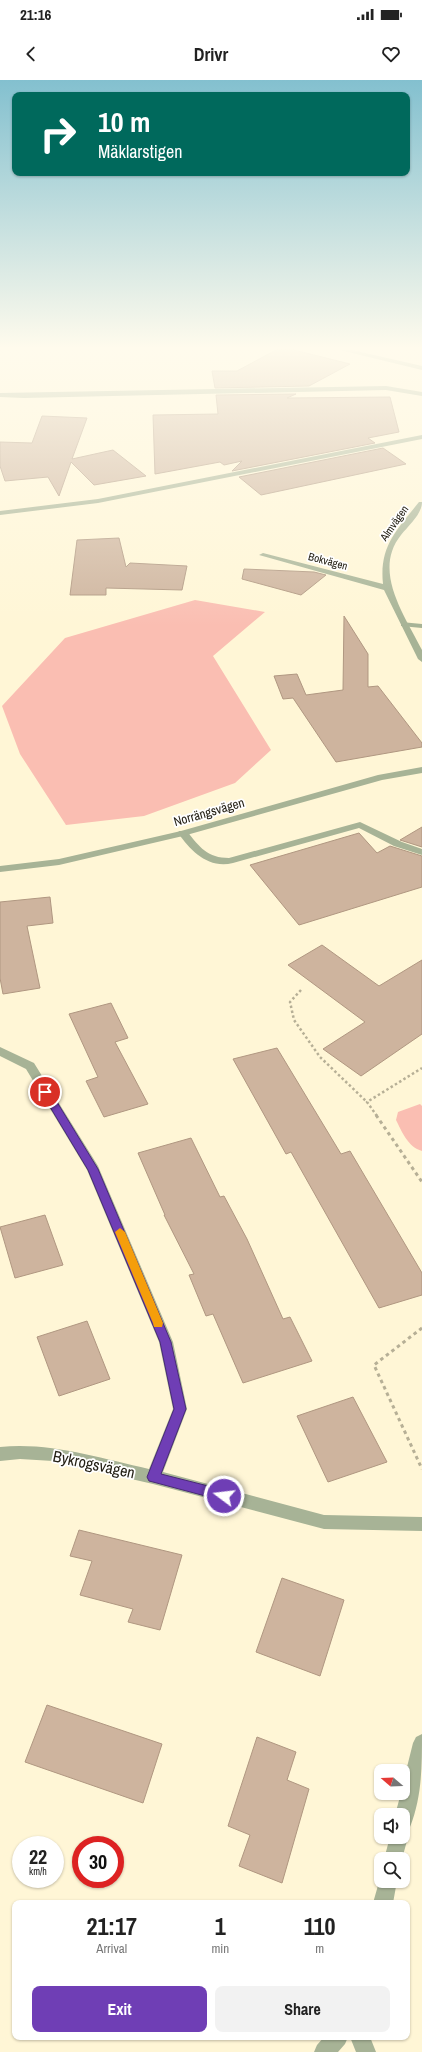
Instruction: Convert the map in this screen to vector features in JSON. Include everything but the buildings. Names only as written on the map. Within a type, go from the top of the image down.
[{"type":"street","points":[[0,512],[98,501],[397,442]]},
{"type":"street","name":"Almvägen","points":[[422,504],[393,540],[388,552],[385,569],[387,588],[422,659]]},
{"type":"street","name":"Bokvägen","points":[[263,555],[387,588]]},
{"type":"street","points":[[404,624],[422,626]]},
{"type":"street","name":"Norrängsvägen","points":[[0,869],[59,862],[184,833],[381,777],[422,770]]},
{"type":"street","points":[[184,833],[200,854],[208,859],[218,862],[229,861],[360,825],[398,844],[422,852]]},
{"type":"street","points":[[0,1051],[30,1066],[93,1169],[166,1342],[180,1409],[153,1477]]},
{"type":"street","name":"Bykrogsvägen","points":[[0,1454],[20,1452],[53,1454],[153,1477],[324,1522],[422,1524]]},
{"type":"street","points":[[406,1808],[422,1743]]},
{"type":"street","points":[[384,1900],[386,1888]]},
{"type":"street","points":[[324,2052],[335,2040]]},
{"type":"street","points":[[361,2040],[366,2052]]},
{"type":"path","points":[[301,990],[290,1002],[294,1020],[320,1057],[367,1102],[422,1182]]},
{"type":"path","points":[[367,1102],[422,1068]]},
{"type":"path","points":[[422,1328],[374,1365],[422,1469]]},
{"type":"shaded area","points":[[195,600],[265,612],[213,656],[271,750],[235,783],[144,816],[66,825],[20,754],[2,706],[65,638]]},
{"type":"shaded area","points":[[420,1104],[422,1106],[422,1151],[409,1143],[396,1120],[398,1112]]},
{"type":"slow traffic","points":[[120,1232],[158,1323]]},
{"type":"route","points":[[45,1092],[93,1169],[166,1342],[180,1409],[153,1477],[224,1496]]}]
